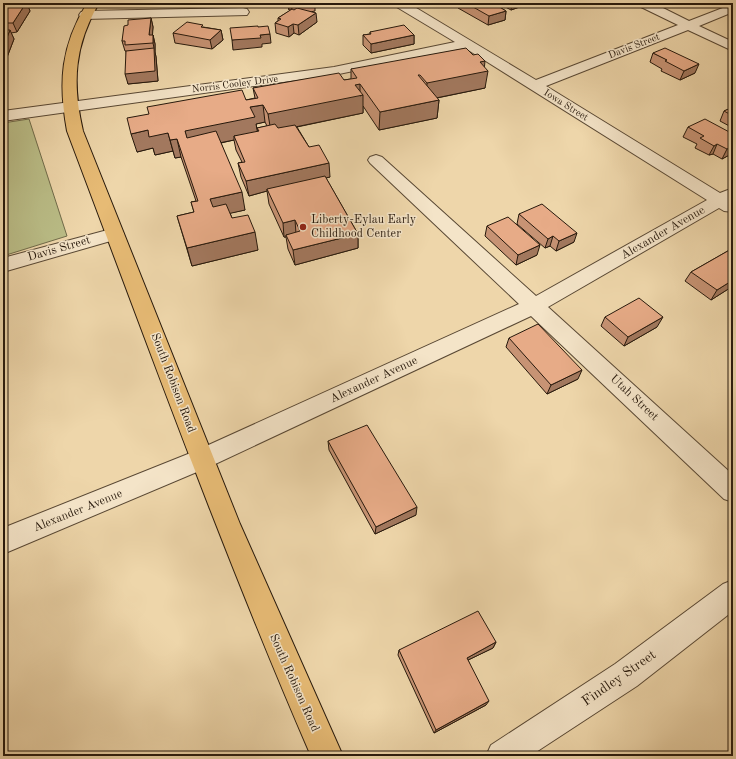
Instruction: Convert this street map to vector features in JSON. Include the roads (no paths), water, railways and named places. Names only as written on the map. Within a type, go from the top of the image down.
[{"type":"main road","name":"South Robison Road","points":[[93,3],[85,15],[72,49],[69,70],[69,106],[75,131],[202,459],[288,671],[327,756]]},
{"type":"street","name":"Iowa Street","points":[[401,3],[466,44],[729,201]]},
{"type":"street","points":[[643,3],[733,46]]},
{"type":"street","name":"Davis Street","points":[[535,85],[733,8]]},
{"type":"street","points":[[85,15],[243,12]]},
{"type":"street","name":"Norris Cooley Drive","points":[[3,116],[334,71],[466,44]]},
{"type":"street","name":"Utah Street","points":[[376,160],[733,491]]},
{"type":"street","name":"Alexander Avenue","points":[[3,541],[202,459],[534,306],[729,201]]},
{"type":"street","name":"Davis Street","points":[[3,265],[115,234]]},
{"type":"street","name":"Findley Street","points":[[502,756],[626,675],[733,594]]},
{"type":"place","name":"Liberty-Eylau Early Childhood Center","points":[[303,227]]}]
